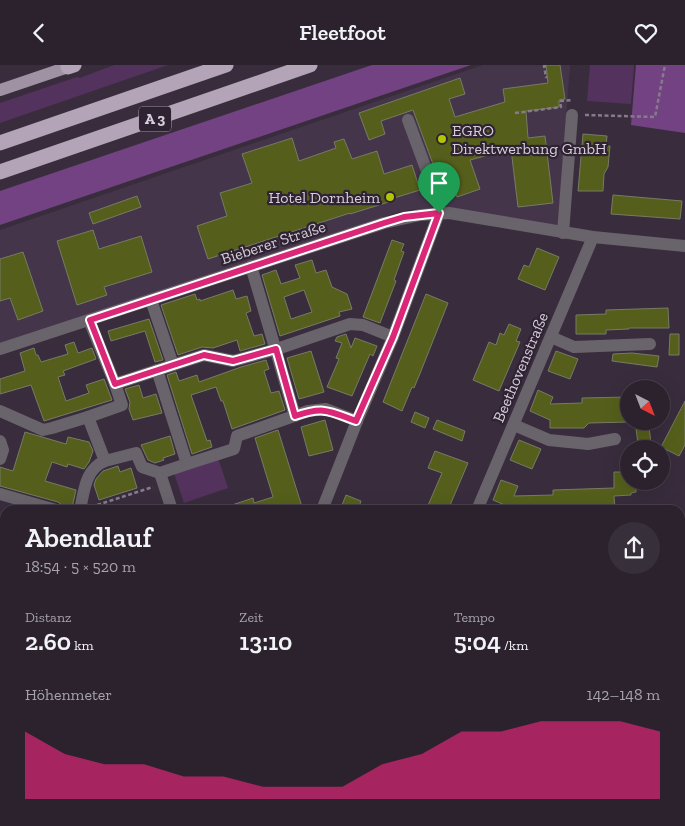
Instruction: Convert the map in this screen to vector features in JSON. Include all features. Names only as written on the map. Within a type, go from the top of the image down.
[{"type":"highway","name":"A 3","points":[[0,143],[226,65]]},
{"type":"highway","name":"A 3","points":[[0,172],[310,65]]},
{"type":"main road","points":[[34,78],[44,65]]},
{"type":"main road","points":[[0,90],[69,66]]},
{"type":"street","points":[[563,233],[568,205],[572,115]]},
{"type":"street","points":[[324,505],[356,421],[393,337],[439,213],[439,204],[408,120]]},
{"type":"street","name":"Bieberer Straße","points":[[0,349],[404,217],[439,213],[465,215],[563,233],[685,246]]},
{"type":"street","name":"Beethovenstraße","points":[[479,505],[593,237]]},
{"type":"street","points":[[251,266],[295,416]]},
{"type":"street","points":[[151,300],[173,365]]},
{"type":"street","points":[[0,411],[43,430],[122,405],[90,320]]},
{"type":"street","points":[[115,384],[204,355],[233,361],[276,349],[350,324],[363,325],[393,337]]},
{"type":"street","points":[[551,337],[574,347],[650,344]]},
{"type":"street","points":[[157,371],[187,464]]},
{"type":"street","points":[[162,479],[187,464],[234,449],[237,436],[308,411],[326,409],[356,421]]},
{"type":"street","points":[[88,417],[105,461]]},
{"type":"street","points":[[514,425],[549,440],[588,444],[615,439]]},
{"type":"street","points":[[0,441],[2,450],[0,459]]},
{"type":"street","points":[[82,505],[91,471],[96,465],[136,453],[142,467],[162,479],[170,505]]},
{"type":"street","points":[[0,494],[38,505]]},
{"type":"path","points":[[572,115],[654,117],[665,65]]},
{"type":"path","points":[[546,66],[544,66],[547,77]]},
{"type":"path","points":[[515,113],[561,107],[559,102],[573,100]]},
{"type":"path","points":[[94,505],[162,479]]},
{"type":"shaded area","points":[[114,65],[168,65],[0,123],[0,103],[77,77],[80,78]]},
{"type":"shaded area","points":[[372,65],[471,65],[0,225],[0,191]]},
{"type":"shaded area","points":[[483,65],[570,65],[558,229],[446,209],[423,208],[399,212],[0,343],[0,230]]},
{"type":"shaded area","points":[[590,65],[634,65],[631,104],[587,101]]},
{"type":"shaded area","points":[[636,65],[685,65],[685,133],[631,125]]},
{"type":"shaded area","points":[[218,458],[228,488],[184,503],[174,473]]},
{"type":"building","points":[[546,65],[560,65],[565,99],[559,100],[559,107],[526,111],[528,138],[545,136],[553,203],[518,207],[511,149],[470,160],[480,189],[457,197],[454,190],[444,194],[413,110],[381,121],[385,134],[369,140],[359,113],[460,78],[465,94],[449,99],[455,117],[505,102],[503,89],[548,83]]},
{"type":"building","points":[[583,134],[607,136],[606,146],[610,146],[608,167],[604,174],[603,191],[578,191]]},
{"type":"building","points":[[292,138],[299,161],[336,148],[334,142],[344,139],[352,159],[377,151],[384,174],[412,165],[420,190],[391,199],[392,201],[208,259],[197,226],[227,216],[220,193],[252,183],[242,154]]},
{"type":"building","points":[[613,195],[682,201],[680,219],[611,214]]},
{"type":"building","points":[[137,196],[141,207],[93,224],[89,213]]},
{"type":"building","points":[[93,230],[99,249],[141,236],[152,272],[104,287],[107,295],[77,305],[57,241]]},
{"type":"building","points":[[392,240],[404,244],[401,251],[404,252],[394,280],[396,281],[380,323],[363,317]]},
{"type":"building","points":[[537,248],[559,257],[545,290],[518,279],[524,265],[529,267]]},
{"type":"building","points":[[23,252],[43,311],[18,320],[10,298],[0,301],[0,259]]},
{"type":"building","points":[[312,260],[316,273],[326,270],[332,287],[347,294],[352,309],[339,312],[340,316],[280,336],[262,275],[276,270],[281,284],[300,278],[295,265]],"holes":[[[304,290],[312,312],[291,319],[284,297]]]},
{"type":"building","points":[[233,290],[236,299],[247,296],[251,311],[246,313],[254,336],[262,334],[265,344],[240,351],[237,340],[213,348],[202,347],[178,355],[161,305],[195,294],[197,300],[200,299],[200,301]]},
{"type":"building","points":[[426,294],[448,303],[414,388],[412,387],[402,411],[383,402]]},
{"type":"building","points":[[668,308],[669,328],[629,328],[606,330],[606,334],[576,334],[576,315],[606,314],[606,310]]},
{"type":"building","points":[[149,319],[163,360],[155,362],[145,331],[111,341],[108,331]]},
{"type":"building","points":[[509,324],[521,329],[516,341],[520,342],[499,391],[473,380],[489,342],[496,345],[500,333],[504,335]]},
{"type":"building","points":[[346,334],[351,348],[355,338],[377,346],[373,356],[370,354],[352,396],[327,387],[339,359],[336,358],[342,343],[335,341],[337,337]]},
{"type":"building","points":[[670,334],[679,334],[679,355],[669,355]]},
{"type":"building","points":[[74,342],[78,353],[92,348],[96,359],[63,371],[65,375],[58,377],[66,401],[89,393],[86,385],[104,379],[112,400],[44,421],[31,385],[0,394],[0,379],[25,371],[20,353],[34,348],[41,362],[68,354],[65,345]]},
{"type":"building","points":[[311,351],[324,392],[299,399],[287,358]]},
{"type":"building","points":[[556,351],[578,359],[570,379],[548,371]]},
{"type":"building","points":[[632,353],[659,356],[657,367],[612,361],[613,354]]},
{"type":"building","points":[[266,360],[269,369],[264,371],[271,393],[279,391],[285,410],[232,429],[223,401],[221,401],[216,387],[191,395],[207,441],[210,440],[212,447],[192,454],[167,375],[176,372],[179,381],[197,375],[199,382]]},
{"type":"building","points":[[139,385],[143,398],[156,394],[162,413],[133,420],[129,409],[130,402],[125,389]]},
{"type":"building","points":[[538,390],[553,397],[550,404],[582,403],[582,398],[620,397],[620,422],[589,423],[584,428],[550,428],[550,420],[530,411]]},
{"type":"building","points":[[685,401],[685,445],[679,456],[670,452],[670,440],[665,440]]},
{"type":"building","points":[[415,412],[429,418],[425,428],[411,422]]},
{"type":"building","points":[[325,420],[333,450],[309,456],[301,427]]},
{"type":"building","points":[[437,420],[465,431],[462,441],[433,429]]},
{"type":"building","points":[[278,430],[301,505],[232,505],[253,498],[254,503],[273,497],[255,438]]},
{"type":"building","points":[[636,430],[649,430],[651,440],[637,440]]},
{"type":"building","points":[[25,432],[66,444],[68,437],[89,442],[93,451],[84,469],[68,464],[67,467],[52,462],[45,481],[76,490],[73,505],[62,505],[58,502],[0,486],[0,467],[13,471]]},
{"type":"building","points":[[170,436],[175,454],[155,463],[148,460],[141,445]]},
{"type":"building","points":[[519,440],[541,449],[532,469],[510,460]]},
{"type":"building","points":[[435,451],[468,463],[450,505],[428,505],[442,473],[428,468]]},
{"type":"building","points":[[118,466],[120,472],[131,468],[137,488],[99,500],[94,485],[96,479],[103,471]]},
{"type":"building","points":[[614,472],[620,472],[620,490],[636,490],[636,492],[631,493],[631,495],[614,496],[615,505],[504,505],[493,500],[501,480],[518,486],[514,496],[553,495],[553,490],[614,488]]},
{"type":"building","points":[[346,495],[361,501],[360,505],[342,505]]},
{"type":"place","name":"EGRO Direktwerbung GmbH","points":[[442,139]]},
{"type":"place","name":"Hotel Dornheim","points":[[390,197]]},
{"type":"route","points":[[439,213],[393,337],[356,421],[326,409],[308,411],[295,416],[276,349],[233,361],[204,355],[115,384],[90,320],[384,223],[404,217],[439,213]]}]
